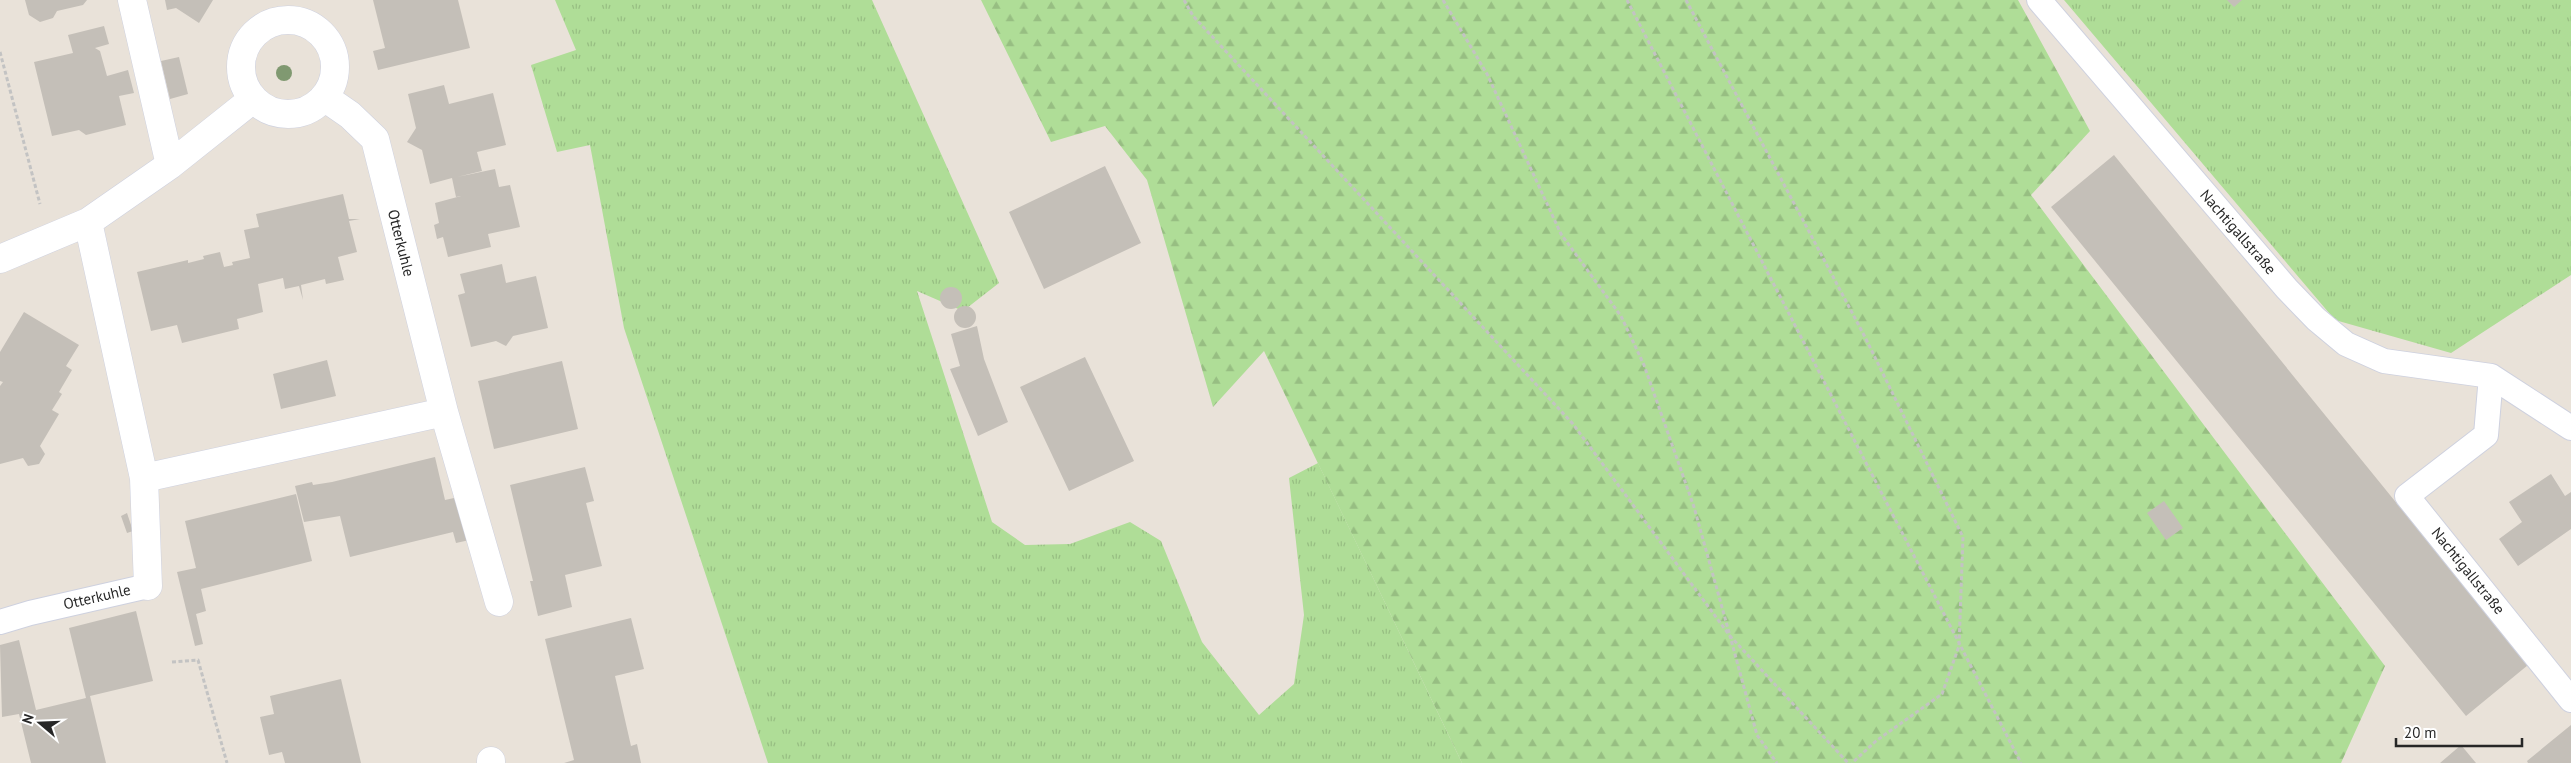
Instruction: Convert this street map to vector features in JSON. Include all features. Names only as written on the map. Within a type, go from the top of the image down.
[{"type":"street","points":[[132,0],[170,166]]},
{"type":"street","points":[[292,10],[320,32],[330,43],[335,71],[332,85],[324,98],[312,108],[296,113],[281,114],[265,109],[253,99],[244,85],[241,69],[243,52],[250,38],[262,26],[278,20],[292,10]]},
{"type":"street","name":"Otterkuhle","points":[[324,98],[350,115],[375,139],[444,412],[499,602]]},
{"type":"street","points":[[0,259],[88,222],[170,166],[253,99]]},
{"type":"street","name":"Otterkuhle","points":[[88,222],[144,478],[148,586]]},
{"type":"street","points":[[144,478],[444,412]]},
{"type":"lane","name":"Nachtigallstraße","points":[[2039,0],[2286,289],[2316,319],[2346,344],[2384,361],[2490,376],[2571,428]]},
{"type":"lane","name":"Nachtigallstraße","points":[[2490,376],[2486,435],[2407,496],[2571,700]]},
{"type":"lane","name":"Otterkuhle","points":[[0,622],[30,613],[148,586]]},
{"type":"path","points":[[1184,0],[1194,16],[1573,424],[1730,636],[1850,763],[1876,741],[1942,694],[1959,646],[1963,537],[1865,337],[1686,0]]},
{"type":"path","points":[[1443,0],[1486,74],[1561,234],[1621,316],[1644,365],[1694,507],[1757,735],[1777,763]]},
{"type":"path","points":[[1627,0],[2021,763]]},
{"type":"path","points":[[0,52],[49,237]]},
{"type":"path","points":[[172,662],[198,660],[227,763]]},
{"type":"green space","points":[[555,0],[872,0],[999,283],[963,311],[917,291],[992,522],[1025,545],[1070,544],[1130,522],[1161,541],[1202,642],[1259,715],[1294,684],[1304,615],[1289,478],[1318,463],[1462,763],[768,763],[624,328],[590,145],[557,152],[531,65],[576,50]]},
{"type":"green space","points":[[981,0],[2018,0],[2090,131],[2031,195],[2385,666],[2341,763],[1462,763],[1264,351],[1213,407],[1147,180],[1105,126],[1051,142]]},
{"type":"green space","points":[[2064,0],[2571,0],[2571,275],[2451,353],[2335,320]]},
{"type":"building","points":[[25,0],[87,0],[83,5],[57,11],[53,18],[40,22],[29,15]]},
{"type":"building","points":[[165,0],[213,0],[199,23],[176,8],[167,10]]},
{"type":"building","points":[[373,0],[458,0],[470,48],[378,70],[373,51],[385,48]]},
{"type":"building","points":[[2227,0],[2242,0],[2234,7]]},
{"type":"building","points":[[104,26],[109,44],[95,48],[100,51],[107,76],[128,70],[134,93],[119,96],[126,125],[86,135],[79,130],[52,136],[34,62],[73,53],[68,35]]},
{"type":"building","points":[[179,57],[188,94],[170,99],[161,61]]},
{"type":"building","points":[[444,85],[449,104],[493,93],[506,145],[477,152],[482,171],[457,177],[495,169],[499,187],[510,185],[520,227],[488,234],[491,247],[448,257],[443,237],[437,239],[434,225],[439,223],[435,203],[461,196],[456,197],[452,178],[430,184],[422,150],[407,142],[416,128],[408,94]]},
{"type":"building","points":[[2114,155],[2528,665],[2466,716],[2051,207]]},
{"type":"building","points":[[1105,166],[1141,243],[1044,289],[1009,212]]},
{"type":"building","points":[[343,194],[349,219],[360,219],[349,221],[357,252],[338,257],[344,280],[326,284],[325,279],[301,285],[303,300],[299,286],[285,289],[283,278],[258,284],[263,312],[237,319],[239,329],[182,343],[177,325],[151,331],[137,272],[188,260],[188,263],[204,259],[203,256],[220,252],[224,267],[233,265],[232,262],[250,258],[244,230],[259,227],[256,214]]},
{"type":"building","points":[[502,264],[506,283],[536,276],[548,328],[513,336],[506,346],[496,341],[471,347],[458,295],[465,293],[460,274]]},
{"type":"building","points":[[951,287],[959,290],[962,298],[959,306],[951,309],[943,306],[940,298],[943,290]]},
{"type":"building","points":[[965,306],[973,309],[976,317],[973,325],[965,328],[957,325],[954,317],[957,309]]},
{"type":"building","points":[[24,312],[79,345],[66,366],[72,370],[59,392],[62,394],[52,410],[59,414],[40,446],[45,454],[39,464],[28,466],[23,458],[0,464],[0,386],[3,382],[0,381],[0,352]]},
{"type":"building","points":[[977,326],[984,359],[1008,422],[978,436],[950,369],[960,366],[951,334]]},
{"type":"building","points":[[1085,357],[1134,461],[1069,491],[1020,387]]},
{"type":"building","points":[[327,360],[336,396],[281,409],[273,374]]},
{"type":"building","points":[[562,361],[578,429],[494,449],[478,381]]},
{"type":"building","points":[[435,457],[445,500],[463,496],[474,539],[456,543],[453,532],[350,557],[340,516],[304,522],[295,486],[312,482],[313,485],[332,482]]},
{"type":"building","points":[[585,467],[594,501],[586,503],[602,566],[565,575],[572,607],[538,616],[530,581],[533,581],[510,485]]},
{"type":"building","points":[[2551,474],[2565,496],[2571,492],[2571,529],[2518,566],[2499,539],[2522,522],[2509,502]]},
{"type":"building","points":[[296,494],[312,561],[201,589],[206,611],[196,614],[203,644],[195,646],[177,572],[196,568],[185,521]]},
{"type":"building","points":[[2164,501],[2183,528],[2166,540],[2147,513]]},
{"type":"building","points":[[127,513],[133,531],[127,533],[121,516]]},
{"type":"building","points":[[136,611],[153,681],[90,696],[106,763],[31,763],[19,714],[2,717],[0,645],[19,640],[36,710],[86,698],[69,628]]},
{"type":"building","points":[[631,618],[644,669],[615,676],[631,746],[637,744],[641,763],[564,763],[574,760],[545,639]]},
{"type":"building","points":[[341,679],[361,763],[285,763],[282,752],[269,755],[260,717],[274,714],[270,696]]},
{"type":"building","points":[[2571,725],[2571,763],[2528,763],[2527,761]]},
{"type":"building","points":[[2461,745],[2476,763],[2440,763]]}]
